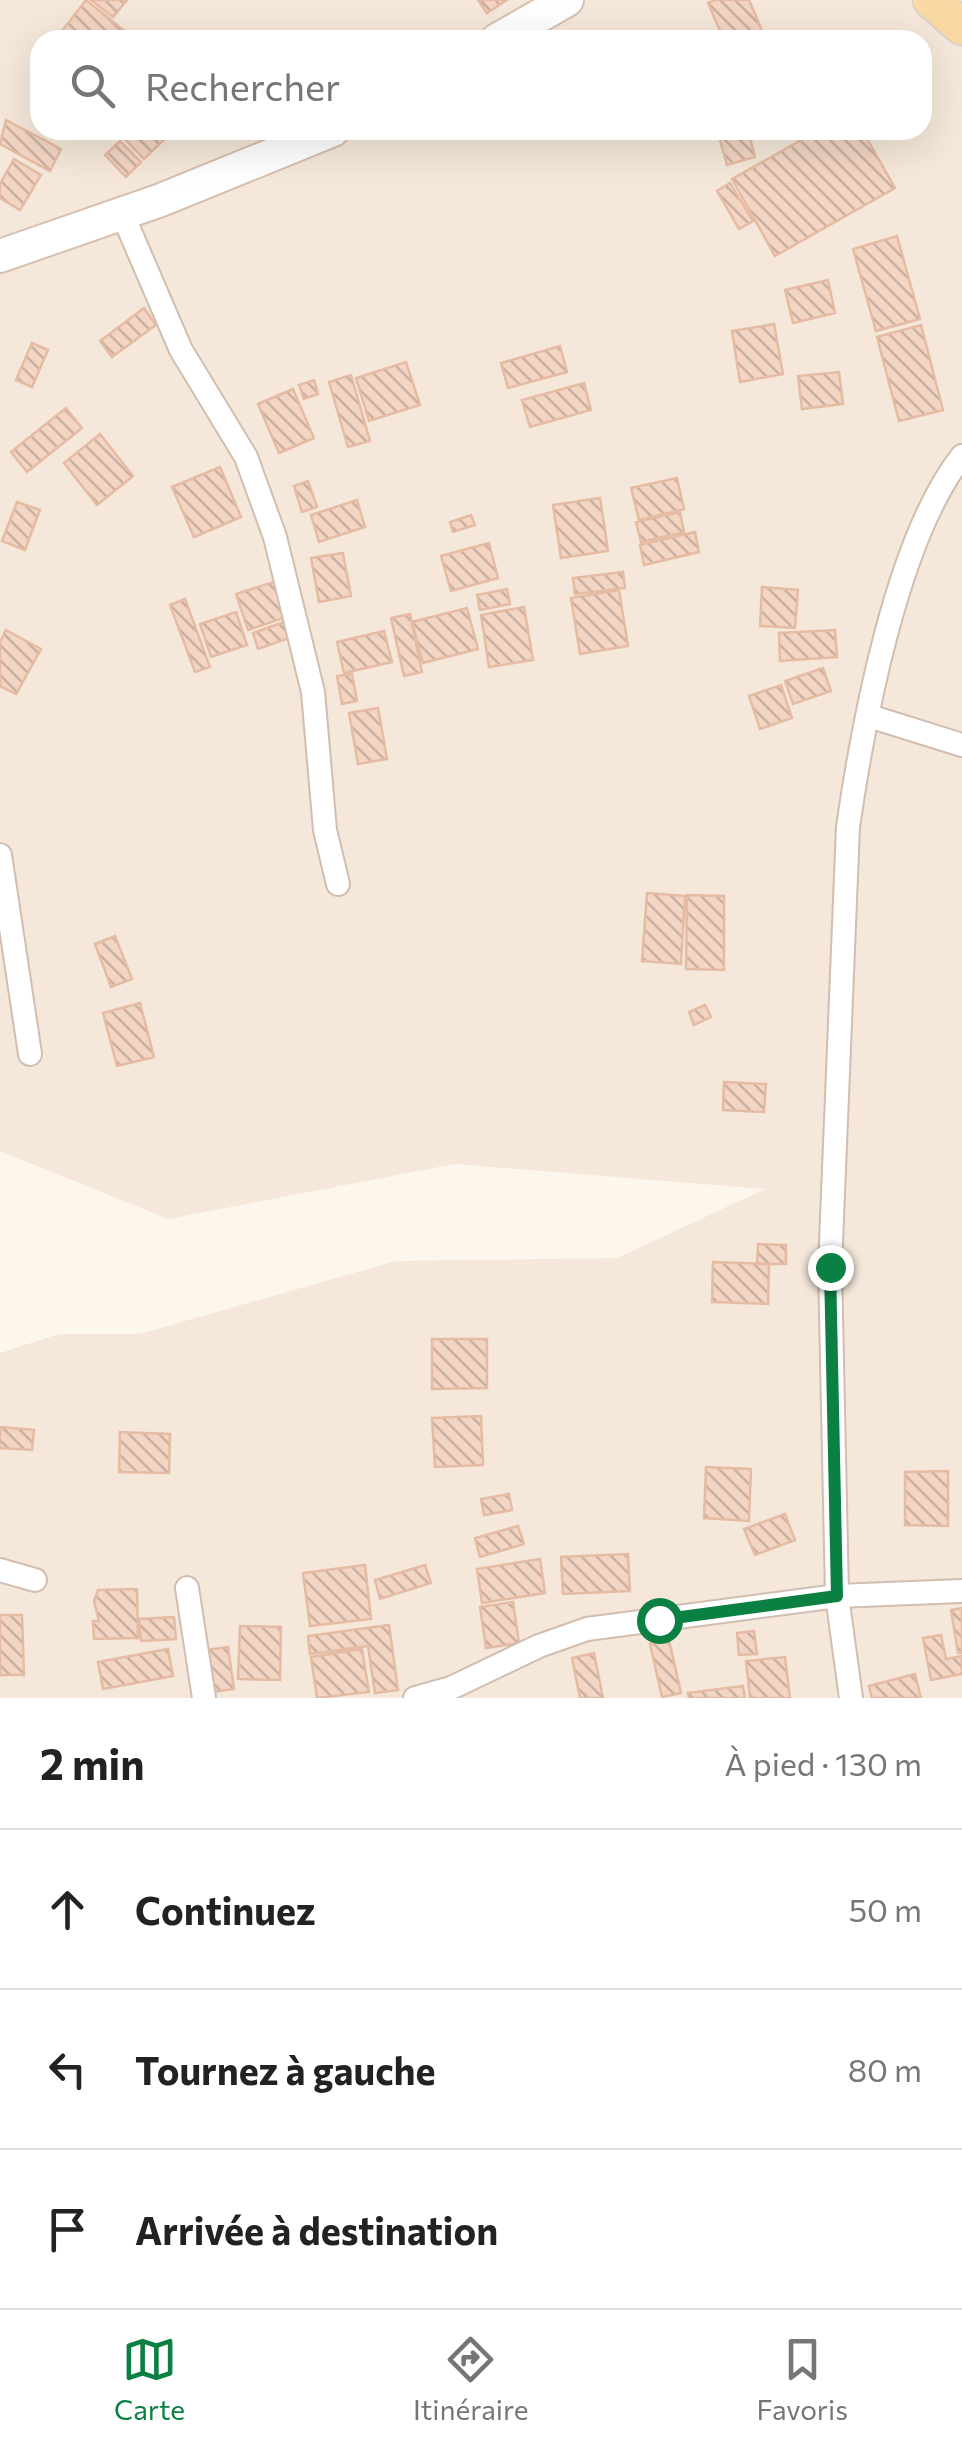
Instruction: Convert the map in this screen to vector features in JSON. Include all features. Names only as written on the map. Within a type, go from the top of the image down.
[{"type":"main road","points":[[931,0],[962,27]]},
{"type":"street","points":[[514,30],[567,0]]},
{"type":"street","points":[[0,256],[122,214],[307,140]]},
{"type":"street","points":[[122,214],[181,350],[246,457],[274,536],[312,692],[326,830],[338,884]]},
{"type":"street","points":[[851,1698],[837,1596],[830,1267],[848,827],[869,716],[904,578],[941,488],[962,456]]},
{"type":"street","points":[[869,716],[962,745]]},
{"type":"street","points":[[0,856],[30,1054]]},
{"type":"street","points":[[0,1570],[35,1580]]},
{"type":"street","points":[[187,1588],[204,1698]]},
{"type":"street","points":[[415,1698],[450,1688],[550,1641],[587,1629],[837,1596],[962,1590]]},
{"type":"shaded area","points":[[0,0],[962,0],[962,1698],[0,1698],[0,1353],[59,1334],[139,1334],[396,1261],[617,1258],[765,1189],[455,1164],[168,1219],[0,1151]]},
{"type":"building","points":[[86,0],[123,30],[63,30]]},
{"type":"building","points":[[91,0],[127,0],[113,17]]},
{"type":"building","points":[[478,0],[507,0],[487,13]]},
{"type":"building","points":[[749,0],[762,30],[720,30],[708,3]]},
{"type":"building","points":[[6,120],[30,133],[30,140],[44,140],[61,149],[50,171],[0,144]]},
{"type":"building","points":[[126,140],[164,140],[144,159]]},
{"type":"building","points":[[720,140],[751,140],[755,157],[727,165]]},
{"type":"building","points":[[801,140],[868,140],[895,188],[775,256],[732,179]]},
{"type":"building","points":[[120,141],[141,162],[126,177],[105,155]]},
{"type":"building","points":[[14,159],[41,175],[20,210],[0,198],[0,184]]},
{"type":"building","points":[[730,183],[753,221],[739,229],[717,191]]},
{"type":"building","points":[[897,236],[920,319],[876,331],[853,249]]},
{"type":"building","points":[[828,280],[835,313],[793,323],[785,290]]},
{"type":"building","points":[[144,308],[156,325],[112,357],[100,341]]},
{"type":"building","points":[[774,324],[783,374],[740,382],[732,331]]},
{"type":"building","points":[[921,325],[943,410],[899,421],[877,337]]},
{"type":"building","points":[[32,343],[48,350],[32,387],[16,380]]},
{"type":"building","points":[[560,346],[567,372],[508,388],[501,363]]},
{"type":"building","points":[[406,362],[420,405],[369,421],[356,378]]},
{"type":"building","points":[[839,372],[843,404],[802,409],[798,376]]},
{"type":"building","points":[[351,375],[370,441],[348,447],[329,382]]},
{"type":"building","points":[[314,380],[318,394],[304,399],[299,385]]},
{"type":"building","points":[[584,383],[591,410],[530,427],[522,400]]},
{"type":"building","points":[[293,389],[314,438],[279,453],[258,404]]},
{"type":"building","points":[[66,408],[82,428],[27,472],[11,452]]},
{"type":"building","points":[[100,434],[133,476],[97,505],[64,463]]},
{"type":"building","points":[[220,467],[241,517],[194,537],[172,487]]},
{"type":"building","points":[[677,478],[684,509],[639,520],[631,488]]},
{"type":"building","points":[[308,481],[317,507],[302,512],[294,486]]},
{"type":"building","points":[[600,498],[608,551],[561,558],[553,505]]},
{"type":"building","points":[[357,500],[365,527],[319,542],[311,515]]},
{"type":"building","points":[[17,502],[40,510],[25,550],[2,541]]},
{"type":"building","points":[[680,512],[684,532],[641,542],[636,522]]},
{"type":"building","points":[[471,515],[475,525],[453,532],[450,522]]},
{"type":"building","points":[[695,532],[699,552],[644,565],[640,545]]},
{"type":"building","points":[[489,543],[498,578],[451,591],[441,556]]},
{"type":"building","points":[[343,553],[351,596],[319,602],[311,558]]},
{"type":"building","points":[[623,572],[625,588],[575,594],[573,578]]},
{"type":"building","points":[[286,578],[298,613],[248,630],[236,594]]},
{"type":"building","points":[[762,587],[798,590],[795,628],[760,626]]},
{"type":"building","points":[[507,589],[510,604],[480,610],[477,595]]},
{"type":"building","points":[[619,590],[628,646],[580,654],[571,598]]},
{"type":"building","points":[[185,599],[210,667],[195,672],[170,605]]},
{"type":"building","points":[[524,607],[533,660],[489,667],[481,615]]},
{"type":"building","points":[[467,608],[478,649],[423,663],[412,622]]},
{"type":"building","points":[[236,612],[247,645],[211,657],[200,624]]},
{"type":"building","points":[[410,614],[422,672],[404,676],[391,618]]},
{"type":"building","points":[[298,617],[303,633],[258,649],[253,633]]},
{"type":"building","points":[[6,630],[41,649],[16,694],[0,686],[0,642]]},
{"type":"building","points":[[835,630],[837,657],[780,661],[779,633]]},
{"type":"building","points":[[384,631],[392,662],[344,673],[337,642]]},
{"type":"building","points":[[823,668],[831,691],[793,704],[785,681]]},
{"type":"building","points":[[352,674],[357,701],[342,704],[337,676]]},
{"type":"building","points":[[781,685],[792,718],[760,729],[749,696]]},
{"type":"building","points":[[378,708],[387,759],[358,764],[349,713]]},
{"type":"building","points":[[647,893],[685,896],[681,964],[642,961]]},
{"type":"building","points":[[687,895],[724,896],[724,970],[686,969]]},
{"type":"building","points":[[115,936],[132,979],[111,987],[95,944]]},
{"type":"building","points":[[140,1003],[154,1057],[117,1066],[103,1013]]},
{"type":"building","points":[[705,1005],[711,1017],[694,1025],[689,1012]]},
{"type":"building","points":[[724,1082],[766,1084],[764,1112],[723,1110]]},
{"type":"building","points":[[758,1244],[786,1245],[786,1264],[757,1264]]},
{"type":"building","points":[[713,1262],[769,1264],[768,1304],[712,1302]]},
{"type":"building","points":[[432,1339],[487,1339],[487,1388],[432,1389]]},
{"type":"building","points":[[481,1416],[483,1465],[435,1467],[432,1418]]},
{"type":"building","points":[[0,1427],[34,1430],[32,1450],[0,1448]]},
{"type":"building","points":[[120,1432],[170,1434],[169,1473],[119,1472]]},
{"type":"building","points":[[706,1467],[751,1469],[749,1521],[704,1518]]},
{"type":"building","points":[[948,1471],[948,1526],[905,1525],[905,1472]]},
{"type":"building","points":[[509,1494],[512,1510],[484,1515],[481,1499]]},
{"type":"building","points":[[785,1514],[795,1540],[755,1555],[744,1529]]},
{"type":"building","points":[[518,1526],[524,1544],[480,1557],[475,1538]]},
{"type":"building","points":[[628,1554],[630,1591],[563,1594],[561,1557]]},
{"type":"building","points":[[540,1559],[545,1593],[482,1603],[477,1569]]},
{"type":"building","points":[[365,1565],[371,1619],[310,1626],[303,1573]]},
{"type":"building","points":[[425,1565],[431,1583],[380,1599],[375,1580]]},
{"type":"building","points":[[137,1589],[138,1638],[94,1639],[93,1621],[99,1621],[94,1601],[98,1590]]},
{"type":"building","points":[[513,1602],[519,1643],[486,1648],[480,1607]]},
{"type":"building","points":[[962,1608],[962,1653],[958,1653],[951,1610]]},
{"type":"building","points":[[0,1615],[22,1615],[24,1675],[0,1675]]},
{"type":"building","points":[[174,1617],[176,1639],[141,1641],[139,1619]]},
{"type":"building","points":[[389,1625],[398,1690],[375,1693],[368,1646],[310,1654],[308,1636]]},
{"type":"building","points":[[240,1626],[281,1627],[280,1680],[238,1679]]},
{"type":"building","points":[[754,1631],[757,1654],[739,1655],[737,1633]]},
{"type":"building","points":[[941,1635],[946,1659],[962,1656],[962,1674],[931,1680],[923,1638]]},
{"type":"building","points":[[669,1640],[681,1693],[662,1697],[650,1644]]},
{"type":"building","points":[[228,1647],[234,1689],[212,1692],[206,1650]]},
{"type":"building","points":[[168,1649],[173,1676],[103,1689],[98,1662]]},
{"type":"building","points":[[362,1649],[369,1692],[317,1698],[311,1657]]},
{"type":"building","points":[[594,1653],[603,1698],[580,1698],[572,1658]]},
{"type":"building","points":[[785,1657],[790,1698],[750,1698],[746,1661]]},
{"type":"building","points":[[915,1674],[921,1698],[872,1698],[869,1686]]},
{"type":"building","points":[[743,1686],[745,1698],[689,1698],[688,1693]]},
{"type":"route","points":[[659,1620],[837,1596],[830,1267]]}]
